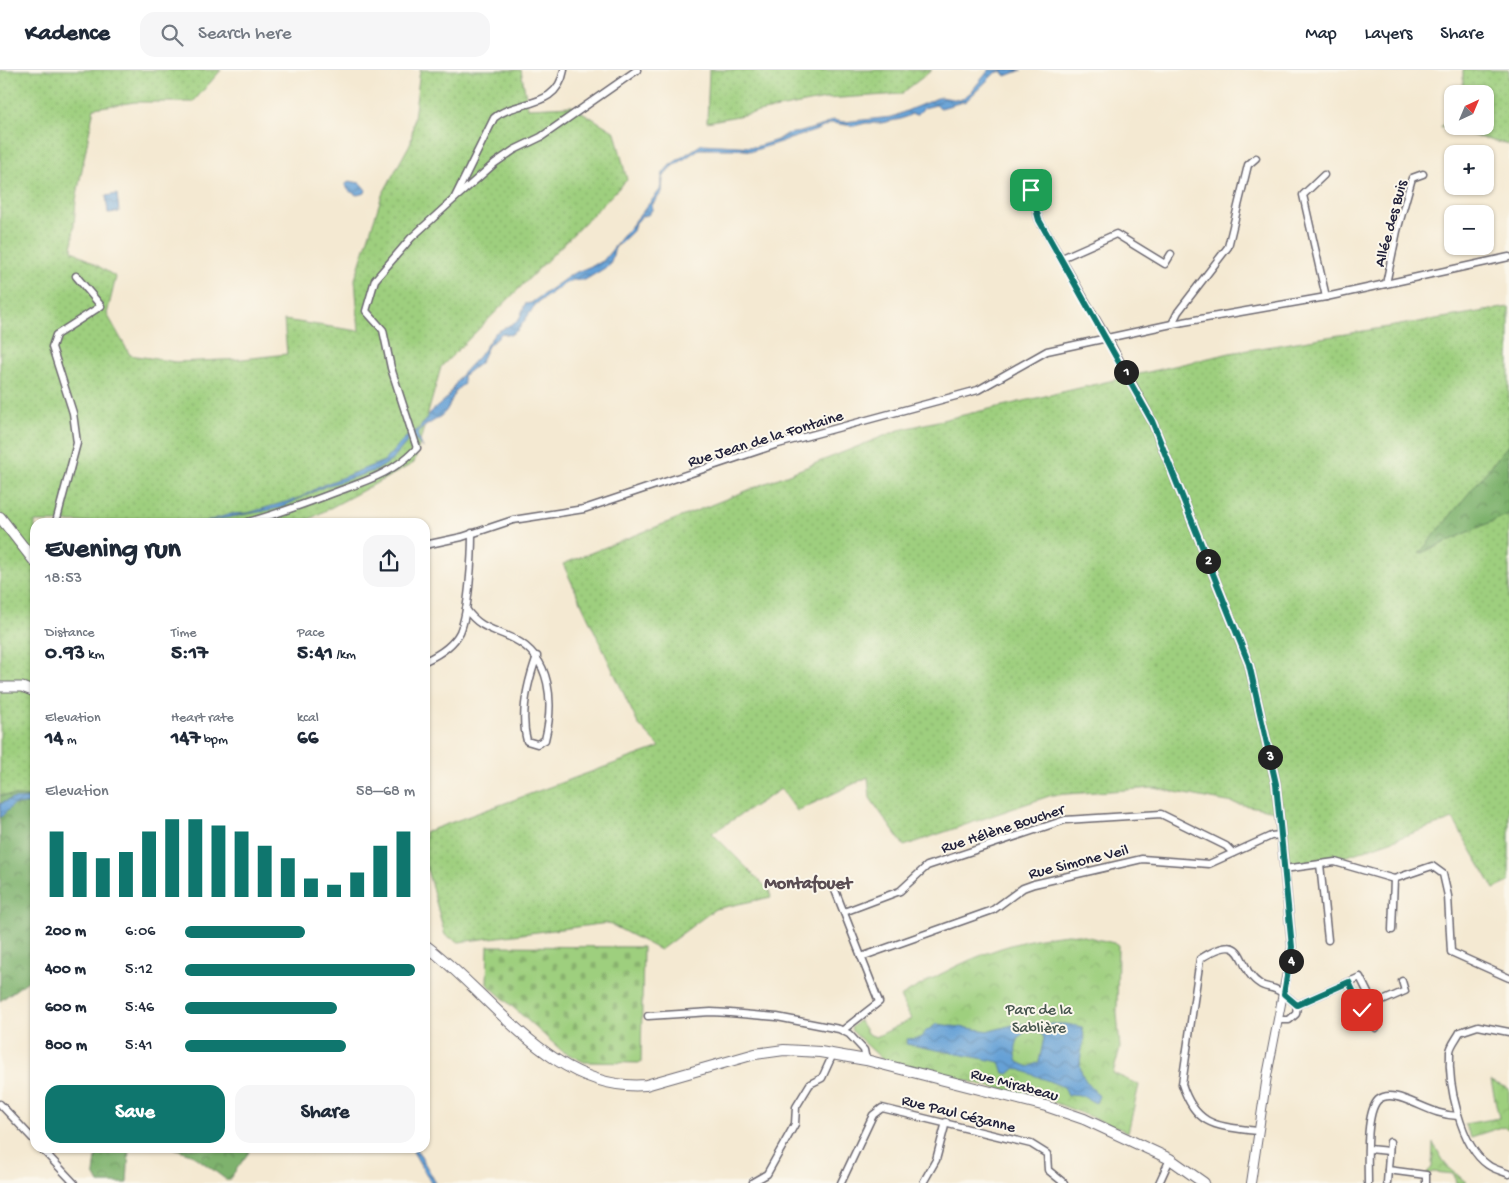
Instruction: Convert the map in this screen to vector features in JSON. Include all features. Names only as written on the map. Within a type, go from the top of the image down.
[{"type":"main road","points":[[0,517],[30,556]]},
{"type":"main road","points":[[0,687],[22,687],[30,689]]},
{"type":"main road","name":"Rue Mirabeau","points":[[430,949],[459,972],[520,1032],[567,1066],[601,1082],[624,1086],[646,1085],[755,1054],[784,1050],[803,1050],[833,1054],[866,1060],[1046,1106],[1084,1119],[1204,1183]]},
{"type":"street","points":[[453,200],[494,118],[501,112],[534,103],[546,96],[558,86],[564,70]]},
{"type":"street","points":[[260,518],[373,480],[405,460],[417,448],[390,368],[384,330],[366,311],[375,280],[411,238],[495,163],[514,150],[541,137],[637,70]]},
{"type":"street","points":[[1172,324],[1178,312],[1228,248],[1248,165],[1256,158]]},
{"type":"street","name":"Allée des Buis","points":[[1386,284],[1412,178],[1423,174]]},
{"type":"street","points":[[1324,175],[1303,195],[1326,297]]},
{"type":"street","points":[[1031,190],[1039,220],[1152,421],[1249,664],[1276,784],[1292,947],[1257,1131],[1251,1183]]},
{"type":"street","points":[[1062,258],[1116,234],[1164,264],[1171,254]]},
{"type":"street","name":"Allée des Buis","points":[[1172,324],[1326,297],[1509,257]]},
{"type":"street","points":[[57,518],[77,444],[73,413],[52,348],[56,335],[101,306],[76,276]]},
{"type":"street","name":"Rue Jean de la Fontaine","points":[[430,544],[513,520],[584,509],[778,444],[978,390],[1047,352],[1172,324]]},
{"type":"street","points":[[430,658],[448,647],[460,632],[466,609],[472,533]]},
{"type":"street","points":[[466,609],[474,620],[494,632],[514,639],[537,656],[548,680],[545,740],[537,744],[527,741],[523,728],[528,688],[537,656]]},
{"type":"street","name":"Rue Hélène Boucher","points":[[844,912],[900,891],[927,866],[1065,820],[1162,814],[1226,846],[1233,853]]},
{"type":"street","name":"Rue Simone Veil","points":[[861,957],[994,910],[1022,888],[1034,884],[1142,859],[1203,865],[1272,836],[1280,835]]},
{"type":"street","points":[[1284,869],[1335,862],[1394,880],[1432,866],[1444,874],[1448,896],[1451,952],[1509,978]]},
{"type":"street","points":[[1320,864],[1328,940]]},
{"type":"street","points":[[1392,930],[1394,880]]},
{"type":"street","points":[[832,885],[879,1002],[843,1030]]},
{"type":"street","points":[[1257,1131],[1223,1127],[1203,1120],[1187,1100],[1184,1092],[1182,1084],[1200,958],[1218,947],[1232,948],[1242,956],[1253,978],[1261,985],[1284,994],[1297,1005]]},
{"type":"street","points":[[1297,1005],[1360,978],[1374,1005]]},
{"type":"street","points":[[1349,982],[1362,1010],[1405,991],[1402,981]]},
{"type":"street","points":[[1278,1020],[1289,1020],[1296,1014],[1297,1005]]},
{"type":"street","points":[[1367,1008],[1376,1028]]},
{"type":"street","points":[[648,1016],[711,1012],[730,1013],[777,1017],[843,1030],[864,1050],[866,1060]]},
{"type":"street","points":[[1509,1032],[1478,1026],[1460,1032],[1450,1050],[1461,1128],[1473,1150],[1488,1166],[1509,1174]]},
{"type":"street","points":[[753,1182],[767,1174],[795,1124],[796,1106],[810,1084],[822,1078],[833,1054]]},
{"type":"street","points":[[1369,1183],[1372,1110],[1379,1099],[1390,1096],[1402,1098],[1441,1115],[1458,1116]]},
{"type":"street","points":[[0,1104],[30,1136]]},
{"type":"street","name":"Rue Paul Cézanne","points":[[841,1183],[874,1115],[882,1108],[1031,1144],[1047,1154],[1048,1170],[1064,1183]]},
{"type":"street","points":[[925,1182],[936,1160],[946,1122]]},
{"type":"street","points":[[1387,1183],[1390,1142]]},
{"type":"street","points":[[1369,1149],[1389,1151]]},
{"type":"street","points":[[46,1153],[74,1183]]},
{"type":"street","points":[[1159,1183],[1168,1163]]},
{"type":"street","points":[[1388,1170],[1426,1175],[1426,1183]]},
{"type":"green space","points":[[0,70],[221,70],[193,102],[135,102],[94,108],[76,200],[72,250],[116,277],[107,314],[130,355],[176,362],[243,359],[287,354],[284,320],[359,331],[355,279],[382,195],[411,142],[420,70],[521,70],[528,108],[572,106],[615,132],[627,180],[441,367],[414,463],[311,518],[30,518],[30,797],[0,795]]},
{"type":"green space","points":[[709,70],[932,70],[901,94],[825,99],[707,122]]},
{"type":"green space","points":[[1463,70],[1509,70],[1509,145],[1471,135],[1494,135],[1494,85],[1463,85]]},
{"type":"green space","points":[[1509,307],[1509,882],[1494,889],[1453,819],[1342,858],[1289,864],[1275,811],[1154,788],[1052,795],[904,846],[870,798],[868,777],[797,811],[781,789],[712,833],[769,890],[771,897],[715,909],[660,950],[608,923],[459,942],[445,935],[430,880],[430,830],[660,747],[638,724],[563,564],[899,430],[1230,353]]},
{"type":"green space","points":[[1509,444],[1509,514],[1419,554]]},
{"type":"green space","points":[[0,795],[30,797],[30,980],[0,1001]]},
{"type":"green space","name":"Parc de la Sablière","points":[[1068,934],[1118,944],[1117,1013],[1120,1048],[1113,1073],[1139,1085],[1128,1132],[1056,1103],[883,1060],[852,1031],[851,1028],[859,1020],[868,1034],[876,1037],[911,1019],[900,997],[940,974],[980,956],[1022,942]]},
{"type":"green space","points":[[488,946],[643,947],[641,1063],[584,1062],[562,1051],[487,984]]},
{"type":"green space","points":[[1491,1081],[1509,1089],[1509,1130],[1505,1126],[1471,1137],[1464,1124],[1499,1118]]},
{"type":"green space","points":[[1433,1143],[1446,1165],[1467,1183],[1456,1183],[1454,1174],[1433,1172],[1426,1175],[1432,1167]]},
{"type":"green space","points":[[96,1153],[129,1153],[127,1183],[99,1183],[94,1174]]},
{"type":"green space","points":[[188,1153],[248,1153],[228,1181]]},
{"type":"water","points":[[989,70],[1022,70],[1006,76],[1002,71],[995,73],[966,101],[941,108],[936,105],[924,108],[917,115],[912,114],[901,119],[854,126],[832,123],[815,131],[752,151],[699,149],[669,169],[663,178],[662,192],[652,205],[652,210],[648,215],[642,216],[635,224],[633,231],[615,248],[610,265],[585,280],[573,280],[564,284],[536,304],[518,330],[510,335],[502,333],[488,346],[480,363],[463,376],[464,384],[455,393],[446,411],[417,434],[423,448],[412,436],[391,461],[377,470],[326,486],[280,508],[218,518],[231,514],[248,513],[299,498],[323,485],[384,461],[405,438],[419,429],[430,413],[447,398],[461,375],[479,356],[495,333],[519,320],[525,304],[531,303],[572,274],[603,261],[660,190],[663,173],[670,165],[702,144],[755,147],[777,140],[786,134],[801,132],[824,125],[832,120],[844,122],[892,117],[940,97],[960,100],[970,93]]},
{"type":"water","points":[[349,181],[360,183],[366,190],[365,193],[357,195],[349,191],[345,185]]},
{"type":"water","points":[[117,194],[119,212],[108,213],[106,196]]},
{"type":"water","points":[[30,798],[30,803],[13,805],[0,818],[0,804],[11,799]]},
{"type":"water","points":[[937,1024],[990,1031],[1016,1024],[1066,1024],[1082,1027],[1084,1037],[1080,1059],[1081,1070],[1086,1081],[1099,1096],[1096,1103],[1076,1094],[1068,1096],[1064,1087],[1016,1068],[1009,1074],[1004,1073],[1000,1062],[906,1044],[907,1039],[921,1038],[926,1031]],"holes":[[[1028,1031],[1040,1032],[1044,1038],[1039,1062],[1029,1067],[1018,1062],[1016,1053],[1018,1040]]]},
{"type":"water","points":[[414,1153],[419,1153],[436,1183],[431,1183]]},
{"type":"district","name":"Montafouet","points":[[808,882]]},
{"type":"route","points":[[1031,190],[1039,220],[1152,421],[1249,664],[1276,784],[1292,947],[1284,994],[1297,1005],[1349,982],[1362,1010]]}]
